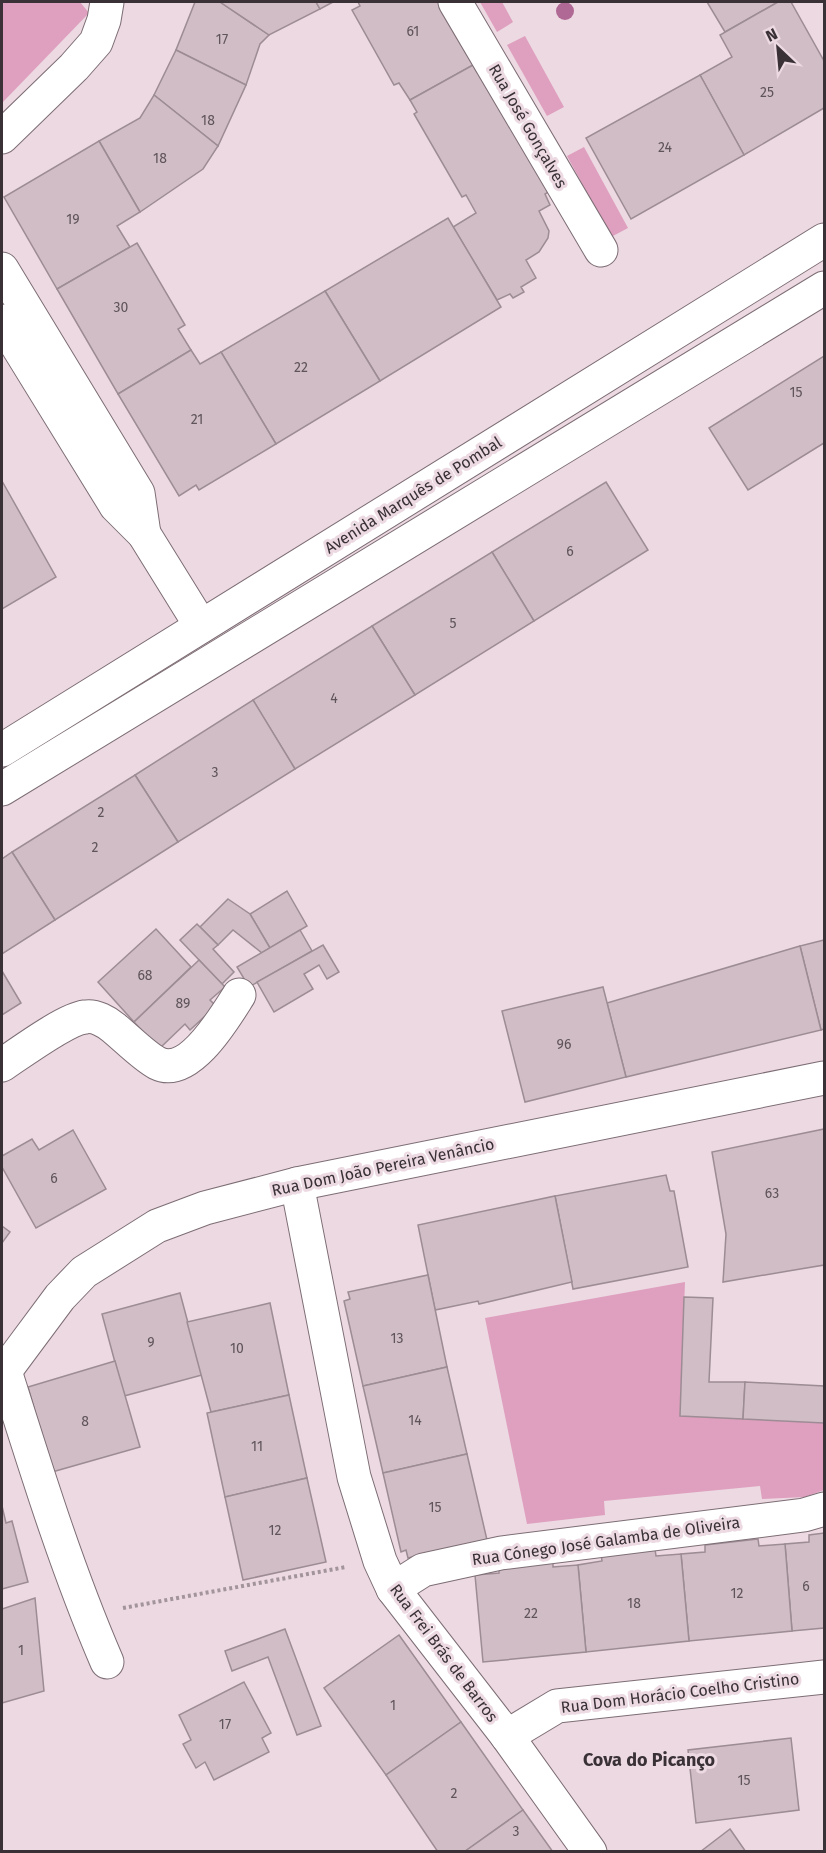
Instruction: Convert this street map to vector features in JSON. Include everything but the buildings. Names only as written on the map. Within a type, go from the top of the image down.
[{"type":"street","points":[[2,137],[74,67],[96,42],[104,20],[106,2]]},
{"type":"street","name":"Rua José Gonçalves","points":[[455,2],[601,250]]},
{"type":"street","name":"Avenida Marquês de Pombal","points":[[2,750],[825,240]]},
{"type":"street","points":[[2,269],[138,493],[144,534]]},
{"type":"street","points":[[2,789],[825,288]]},
{"type":"street","points":[[2,321],[116,506],[144,534],[201,626]]},
{"type":"street","points":[[2,1065],[69,1023],[87,1016],[106,1022],[157,1064],[172,1067],[186,1062],[221,1023],[239,995]]},
{"type":"street","name":"Rua Dom João Pereira Venâncio","points":[[3,1372],[60,1297],[84,1272],[157,1226],[205,1208],[297,1184],[825,1078]]},
{"type":"street","name":"Rua Frei Brás de Barros","points":[[297,1184],[354,1477],[386,1575],[590,1851]]},
{"type":"street","points":[[3,1372],[55,1527],[107,1662]]},
{"type":"street","name":"Rua Cónego José Galamba de Oliveira","points":[[386,1575],[423,1570],[501,1553],[804,1515],[825,1509]]},
{"type":"street","name":"Rua Dom Horácio Coelho Cristino","points":[[507,1736],[557,1706],[825,1677]]},
{"type":"path","points":[[87,1615],[386,1575]]},
{"type":"shaded area","points":[[2,2],[80,2],[89,13],[2,103]]},
{"type":"shaded area","points":[[480,2],[502,2],[513,22],[497,32]]},
{"type":"shaded area","points":[[525,36],[564,107],[547,116],[507,45]]},
{"type":"shaded area","points":[[584,147],[628,228],[611,237],[567,156]]},
{"type":"shaded area","points":[[685,1282],[680,1416],[824,1423],[824,1490],[805,1497],[762,1499],[760,1486],[604,1501],[605,1515],[527,1524],[485,1318]]},
{"type":"district","name":"Cova do Picanço","points":[[649,1760]]}]
